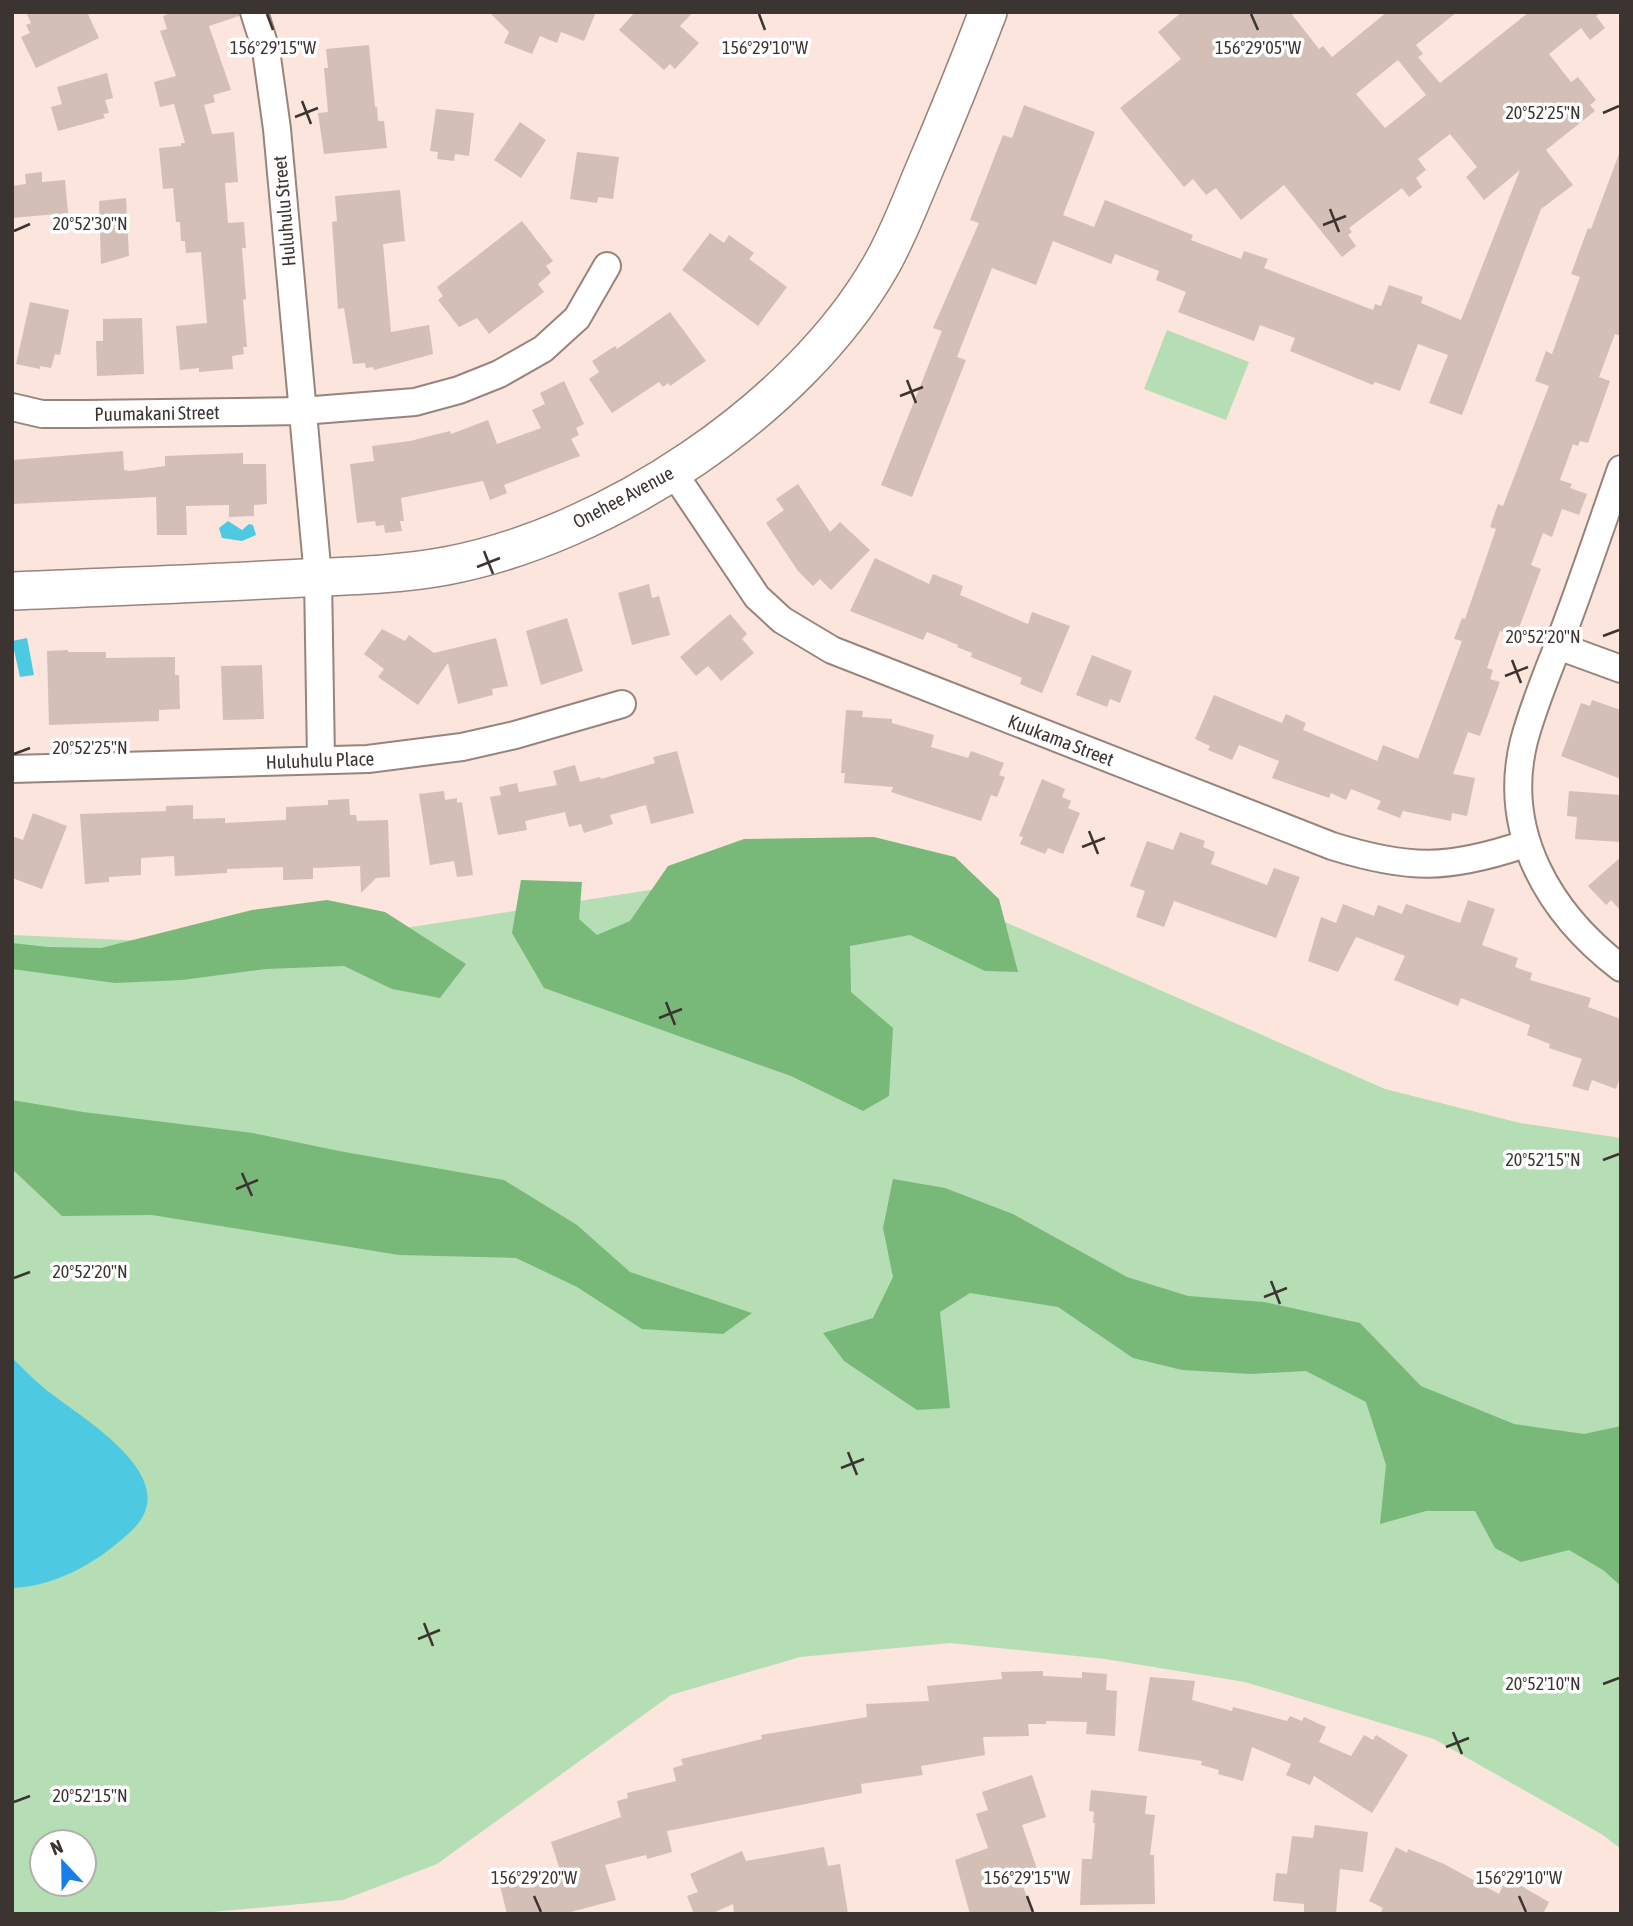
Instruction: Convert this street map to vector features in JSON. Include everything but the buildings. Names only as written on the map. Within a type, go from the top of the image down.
[{"type":"street","name":"Huluhulu Street","points":[[254,12],[266,50],[277,129],[318,577],[321,760]]},
{"type":"street","name":"Onehee Avenue","points":[[12,591],[364,577],[447,566],[531,542],[609,508],[673,472],[760,407],[832,334],[879,269],[936,143],[988,12]]},
{"type":"street","name":"Puumakani Street","points":[[12,407],[53,414],[302,411],[415,402],[459,390],[499,374],[543,349],[577,318],[607,266]]},
{"type":"street","points":[[1621,469],[1524,744],[1521,807],[1525,844],[1556,904],[1596,949],[1621,968]]},
{"type":"street","name":"Kuukama Street","points":[[673,472],[758,597],[782,620],[832,650],[1332,846],[1378,860],[1416,866],[1447,864],[1525,844]]},
{"type":"street","points":[[1558,646],[1621,669]]},
{"type":"street","name":"Huluhulu Place","points":[[12,769],[368,759],[462,747],[515,735],[622,704]]},
{"type":"green space","points":[[1167,330],[1249,362],[1226,420],[1144,389]]},
{"type":"green space","points":[[874,837],[955,857],[999,899],[1018,972],[985,971],[910,935],[850,946],[851,992],[893,1028],[889,1096],[863,1111],[791,1076],[544,988],[512,933],[521,880],[582,882],[579,919],[597,935],[630,921],[668,866],[744,839]]},
{"type":"green space","points":[[708,881],[971,907],[1385,1089],[1520,1123],[1621,1138],[1621,1849],[1603,1835],[1434,1739],[1245,1682],[1105,1659],[950,1643],[800,1657],[671,1695],[437,1864],[343,1900],[190,1914],[12,1914],[12,935],[168,942],[360,935]]},
{"type":"green space","points":[[327,900],[385,912],[466,964],[440,998],[392,989],[344,966],[266,969],[182,980],[115,983],[12,969],[12,943],[101,948],[252,910]]},
{"type":"green space","points":[[12,1100],[83,1112],[253,1133],[504,1180],[577,1225],[630,1272],[752,1313],[723,1334],[642,1329],[577,1287],[516,1258],[399,1255],[152,1215],[62,1216],[12,1169]]},
{"type":"green space","points":[[893,1179],[945,1188],[1013,1214],[1127,1277],[1188,1296],[1264,1302],[1360,1323],[1421,1386],[1514,1424],[1584,1434],[1621,1426],[1621,1586],[1603,1570],[1569,1550],[1521,1562],[1495,1548],[1475,1511],[1426,1511],[1380,1524],[1386,1465],[1366,1402],[1306,1371],[1251,1374],[1182,1370],[1133,1358],[1058,1307],[970,1293],[940,1312],[950,1408],[917,1410],[844,1361],[823,1333],[873,1318],[893,1277],[883,1228]]},
{"type":"water","points":[[228,521],[242,530],[249,524],[253,525],[256,535],[242,541],[222,538],[219,528]]},
{"type":"water","points":[[27,638],[34,675],[20,677],[12,641]]},
{"type":"water","points":[[12,1358],[44,1388],[114,1442],[142,1477],[148,1496],[144,1514],[138,1523],[104,1553],[67,1575],[40,1584],[12,1588]]}]
